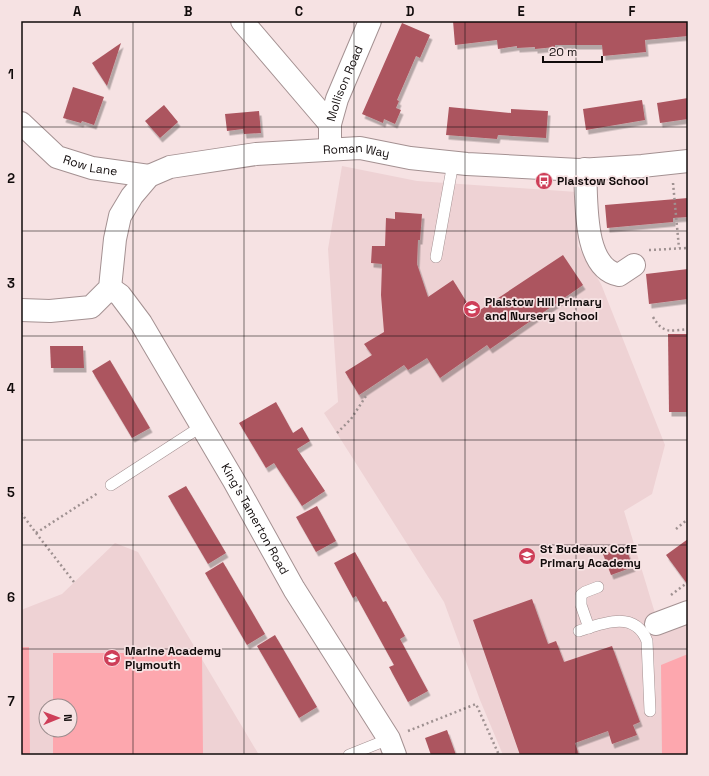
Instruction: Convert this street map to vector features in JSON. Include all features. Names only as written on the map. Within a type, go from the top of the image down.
[{"type":"street","points":[[242,21],[330,124]]},
{"type":"street","name":"Mollison Road","points":[[330,149],[330,124],[337,99],[370,21]]},
{"type":"street","name":"Row Lane","points":[[21,123],[57,157],[92,168],[149,176]]},
{"type":"street","name":"Roman Way","points":[[110,288],[115,239],[120,216],[132,196],[149,176],[170,167],[242,156],[360,148],[410,158],[452,163],[585,169],[680,162]]},
{"type":"street","points":[[585,169],[589,238],[596,258],[610,274],[618,275],[634,265]]},
{"type":"street","points":[[21,310],[50,312],[91,306],[110,288]]},
{"type":"street","name":"King's Tamerton Road","points":[[110,288],[120,295],[141,323],[202,426],[294,589],[392,747]]},
{"type":"street","points":[[650,628],[688,612]]},
{"type":"lane","points":[[436,256],[452,163]]},
{"type":"lane","points":[[111,485],[202,426]]},
{"type":"lane","points":[[598,587],[584,592],[581,595],[584,630],[605,622],[622,621],[650,628],[647,641],[650,711]]},
{"type":"lane","points":[[349,755],[392,747]]},
{"type":"path","points":[[679,248],[680,162]]},
{"type":"path","points":[[634,265],[633,251],[688,248]]},
{"type":"path","points":[[652,317],[658,326],[668,331],[688,329]]},
{"type":"path","points":[[337,433],[351,419],[366,396]]},
{"type":"path","points":[[36,533],[111,485]]},
{"type":"path","points":[[21,513],[74,582]]},
{"type":"path","points":[[676,528],[688,519]]},
{"type":"path","points":[[411,730],[476,704],[499,755]]},
{"type":"shaded area","points":[[342,166],[417,181],[577,192],[578,246],[601,284],[665,445],[652,494],[624,511],[661,633],[688,621],[688,755],[503,755],[480,700],[444,602],[324,413],[338,402],[328,249]]},
{"type":"shaded area","name":"Marine Academy Plymouth","points":[[115,543],[138,552],[259,755],[21,755],[21,610],[62,594]]},
{"type":"shaded area","points":[[21,647],[29,647],[30,755],[21,755]]},
{"type":"shaded area","points":[[53,653],[202,653],[203,755],[53,755],[53,738],[78,738],[78,698],[53,698]]},
{"type":"shaded area","points":[[688,654],[688,755],[662,755],[661,665]]},
{"type":"building","points":[[453,21],[688,21],[688,36],[645,40],[646,52],[603,56],[602,45],[555,45],[555,47],[535,49],[535,47],[517,48],[517,46],[498,49],[497,40],[455,45]]},
{"type":"building","points":[[402,23],[430,35],[420,58],[416,56],[397,100],[399,101],[396,108],[401,110],[395,124],[384,119],[383,123],[362,114]]},
{"type":"building","points":[[121,43],[107,86],[92,63]]},
{"type":"building","points":[[73,87],[104,97],[94,125],[82,121],[81,123],[63,118]]},
{"type":"building","points":[[688,98],[688,119],[660,123],[657,103]]},
{"type":"building","points":[[642,100],[645,120],[586,130],[583,109]]},
{"type":"building","points":[[164,105],[178,122],[160,138],[145,121]]},
{"type":"building","points":[[449,107],[511,113],[511,109],[548,111],[546,138],[498,135],[497,139],[446,135]]},
{"type":"building","points":[[259,111],[261,133],[244,134],[243,129],[227,131],[225,114]]},
{"type":"building","points":[[688,198],[688,217],[673,218],[673,222],[607,228],[605,205]]},
{"type":"building","points":[[395,212],[422,214],[420,240],[418,240],[417,264],[428,297],[453,280],[474,314],[563,255],[583,285],[490,349],[487,345],[440,378],[427,358],[408,370],[404,365],[359,395],[345,372],[372,355],[364,344],[384,332],[381,295],[382,264],[371,263],[372,246],[385,246],[386,218],[395,219]]},
{"type":"building","points":[[688,269],[688,299],[649,304],[646,274]]},
{"type":"building","points":[[668,334],[688,334],[688,412],[669,412]]},
{"type":"building","points":[[50,346],[83,346],[84,368],[51,368]]},
{"type":"building","points":[[110,360],[150,428],[132,438],[92,371]]},
{"type":"building","points":[[276,402],[293,433],[302,427],[310,441],[297,449],[325,491],[302,506],[274,463],[266,468],[239,423]]},
{"type":"building","points":[[186,486],[226,553],[208,564],[168,496]]},
{"type":"building","points":[[317,506],[336,541],[316,552],[296,517]]},
{"type":"building","points":[[688,539],[688,585],[666,555]]},
{"type":"building","points":[[625,546],[633,567],[611,575],[603,554]]},
{"type":"building","points":[[355,552],[383,602],[386,601],[405,636],[400,639],[428,691],[408,702],[389,667],[394,665],[356,596],[353,598],[334,563]]},
{"type":"building","points":[[223,562],[265,634],[247,645],[205,573]]},
{"type":"building","points":[[532,599],[548,644],[556,641],[564,662],[612,646],[640,722],[633,725],[637,735],[612,744],[608,731],[575,743],[579,755],[520,755],[473,620]]},
{"type":"building","points":[[275,635],[317,707],[299,718],[257,646]]},
{"type":"building","points":[[447,730],[456,755],[431,755],[425,738]]},
{"type":"place","name":"Plaistow School","points":[[544,181]]},
{"type":"place","name":"Plaistow Hill Primary and Nursery School","points":[[472,309]]},
{"type":"place","name":"St Budeaux CofE Primary Academy","points":[[527,556]]},
{"type":"place","name":"Marine Academy Plymouth","points":[[112,658]]}]
